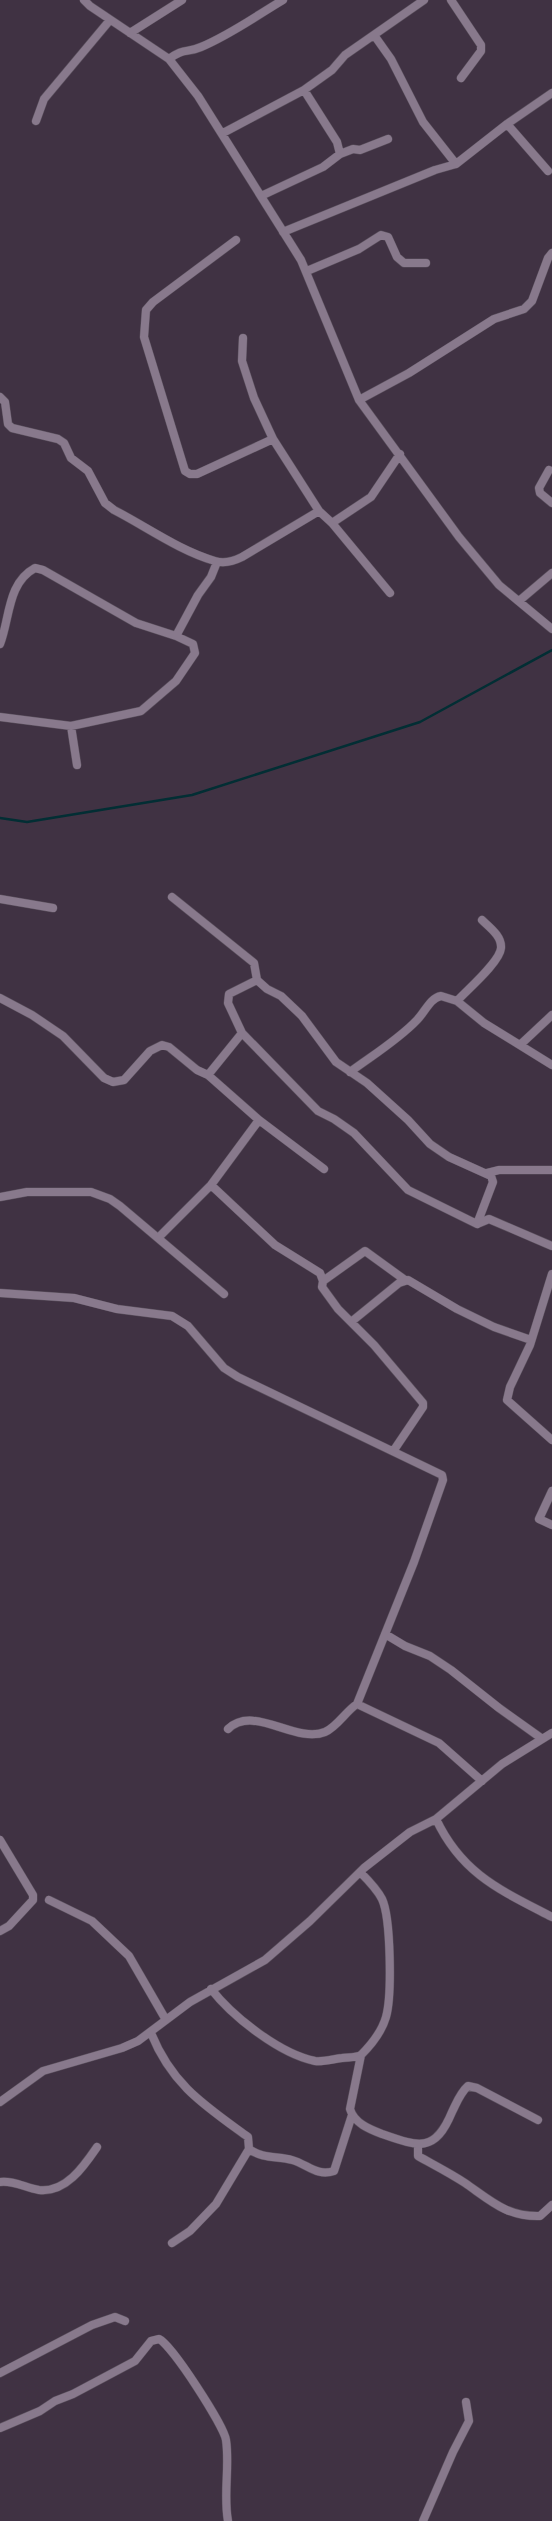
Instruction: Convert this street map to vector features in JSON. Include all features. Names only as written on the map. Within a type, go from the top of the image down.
[{"type":"street","points":[[84,0],[130,34],[169,59],[223,133],[307,271],[359,400],[459,537],[500,585],[552,629]]},
{"type":"street","points":[[130,34],[182,0]]},
{"type":"street","points":[[169,59],[180,51],[199,48],[269,3],[283,0]]},
{"type":"street","points":[[223,133],[304,90],[332,70],[345,55],[424,0]]},
{"type":"street","points":[[450,0],[480,45],[481,51],[461,78]]},
{"type":"street","points":[[36,121],[44,99],[110,20]]},
{"type":"street","points":[[374,35],[392,59],[423,122],[456,164]]},
{"type":"street","points":[[304,90],[337,142],[340,154]]},
{"type":"street","points":[[283,232],[435,170],[456,164],[552,93]]},
{"type":"street","points":[[508,124],[548,171]]},
{"type":"street","points":[[261,196],[323,167],[340,154],[360,150],[388,139]]},
{"type":"street","points":[[307,271],[359,249],[380,235],[388,237],[398,257],[404,263],[426,263]]},
{"type":"street","points":[[236,240],[153,302],[146,310],[144,338],[185,471],[190,474],[198,474],[273,439]]},
{"type":"street","points":[[359,400],[409,373],[494,319],[524,309],[532,301],[548,258],[552,253]]},
{"type":"street","points":[[243,338],[242,360],[249,383],[273,439],[318,511],[332,523],[390,592]]},
{"type":"street","points":[[0,397],[5,402],[8,424],[12,428],[58,439],[64,443],[72,458],[88,471],[105,502],[114,510],[178,545],[217,562],[232,562],[242,557],[318,511]]},
{"type":"street","points":[[332,523],[371,497],[400,454]]},
{"type":"street","points":[[549,470],[539,488],[540,493],[552,502]]},
{"type":"street","points":[[176,636],[198,595],[211,577],[217,562]]},
{"type":"street","points":[[0,644],[12,598],[28,571],[35,568],[43,570],[136,623],[176,636],[193,644],[195,652],[176,681],[150,706],[125,715],[72,726],[0,716]]},
{"type":"street","points":[[519,601],[552,573]]},
{"type":"street","points":[[72,726],[77,765]]},
{"type":"street","points":[[172,897],[254,963],[258,980],[302,1016],[328,1055],[373,1088],[438,1150],[461,1164],[488,1173],[499,1170],[552,1170]]},
{"type":"street","points":[[0,899],[53,908]]},
{"type":"street","points":[[457,1001],[497,959],[501,947],[498,936],[482,920]]},
{"type":"street","points":[[258,980],[228,996],[228,1002],[242,1033],[318,1111],[334,1119],[354,1133],[400,1185],[477,1224],[489,1219],[552,1246]]},
{"type":"street","points":[[350,1072],[410,1027],[436,997],[441,996],[448,1000],[457,1001],[484,1023],[552,1065]]},
{"type":"street","points":[[0,998],[63,1036],[92,1067],[104,1078],[113,1082],[124,1080],[150,1051],[162,1045],[169,1047],[197,1070],[208,1075],[259,1120],[324,1169]]},
{"type":"street","points":[[520,1045],[552,1015]]},
{"type":"street","points":[[208,1075],[242,1033]]},
{"type":"street","points":[[159,1237],[211,1185],[259,1120]]},
{"type":"street","points":[[477,1224],[493,1182],[488,1173]]},
{"type":"street","points":[[211,1185],[274,1245],[320,1273],[323,1280],[322,1289],[424,1405],[394,1450]]},
{"type":"street","points":[[0,1197],[27,1192],[91,1192],[100,1194],[120,1206],[159,1237],[224,1294]]},
{"type":"street","points":[[323,1280],[366,1251],[404,1280],[412,1282],[456,1309],[494,1327],[531,1340]]},
{"type":"street","points":[[552,1274],[531,1340],[510,1386],[507,1400],[552,1440]]},
{"type":"street","points":[[351,1322],[404,1280]]},
{"type":"street","points":[[0,1292],[74,1298],[117,1309],[172,1316],[188,1326],[230,1372],[440,1473],[443,1480],[357,1704],[326,1732],[307,1733],[264,1723],[240,1722],[228,1729]]},
{"type":"street","points":[[552,1491],[539,1519],[552,1525]]},
{"type":"street","points":[[385,1634],[405,1646],[430,1656],[452,1670],[499,1708],[541,1738]]},
{"type":"street","points":[[357,1704],[439,1743],[482,1782]]},
{"type":"street","points":[[0,2102],[43,2071],[122,2048],[150,2033],[211,1989],[265,1960],[310,1921],[360,1872],[410,1832],[436,1819],[502,1764],[541,1738],[552,1733]]},
{"type":"street","points":[[436,1819],[447,1841],[465,1863],[509,1896],[549,1915],[552,1906]]},
{"type":"street","points":[[0,1840],[33,1895],[33,1900],[9,1926],[0,1931]]},
{"type":"street","points":[[360,1872],[376,1890],[385,1907],[389,1959],[389,2003],[386,2018],[373,2042],[361,2055],[350,2109],[352,2115],[358,2122],[380,2133],[418,2145],[437,2139],[446,2127],[461,2092],[468,2086],[477,2088],[538,2120]]},
{"type":"street","points":[[48,1900],[92,1921],[129,1956],[166,2020]]},
{"type":"street","points":[[211,1989],[230,2011],[247,2025],[266,2038],[307,2058],[323,2061],[361,2055]]},
{"type":"street","points":[[150,2033],[159,2053],[172,2073],[214,2113],[248,2137],[249,2149],[216,2204],[190,2231],[172,2243]]},
{"type":"street","points":[[249,2149],[272,2159],[294,2160],[304,2167],[326,2174],[334,2171],[352,2115]]},
{"type":"street","points":[[418,2145],[418,2156],[465,2183],[505,2210],[523,2217],[540,2216],[552,2205]]},
{"type":"street","points":[[0,2182],[12,2182],[40,2190],[57,2186],[76,2177],[97,2147]]},
{"type":"street","points":[[0,2373],[92,2325],[115,2317],[124,2321]]},
{"type":"street","points":[[0,2428],[40,2411],[55,2401],[135,2361],[151,2341],[159,2338],[168,2345],[180,2360],[225,2435],[228,2521]]},
{"type":"street","points":[[423,2521],[453,2452],[469,2421],[466,2402]]},
{"type":"waterway","points":[[0,818],[27,822],[192,795],[420,722],[552,650]]}]
